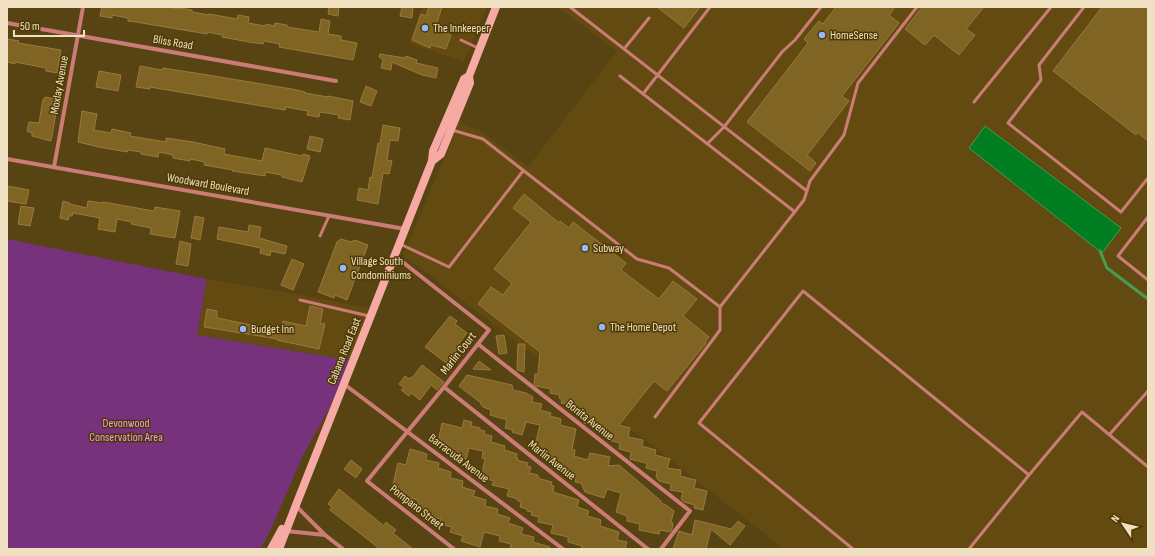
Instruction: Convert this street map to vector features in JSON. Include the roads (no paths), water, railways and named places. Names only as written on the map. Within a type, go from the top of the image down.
[{"type":"main road","name":"Cabana Road East","points":[[279,549],[432,161],[441,154],[447,129],[470,83],[469,76],[496,7]]},
{"type":"main road","points":[[271,549],[296,505]]},
{"type":"street","name":"Moxlay Avenue","points":[[54,167],[83,7]]},
{"type":"street","name":"Bliss Road","points":[[7,23],[336,81]]},
{"type":"street","name":"Woodward Boulevard","points":[[7,159],[406,229]]},
{"type":"street","name":"Marlin Court","points":[[367,481],[444,388],[489,330],[395,256]]},
{"type":"street","name":"Bonita Avenue","points":[[478,344],[690,511],[661,549]]},
{"type":"street","name":"Barracuda Avenue","points":[[344,383],[563,549]]},
{"type":"street","name":"Marlin Avenue","points":[[444,388],[648,549]]},
{"type":"street","name":"Pompano Street","points":[[367,481],[454,549]]},
{"type":"street","points":[[296,505],[325,536],[343,549]]},
{"type":"street","points":[[286,531],[325,536]]},
{"type":"lane","points":[[570,7],[807,191]]},
{"type":"lane","points":[[643,94],[710,7]]},
{"type":"lane","points":[[707,144],[724,127],[782,52],[795,40],[820,7]]},
{"type":"lane","points":[[655,417],[720,330],[720,308],[804,200],[810,180],[844,135],[858,83],[917,7]]},
{"type":"lane","points":[[974,102],[1051,7]]},
{"type":"lane","points":[[1084,7],[1039,65],[1041,80],[1008,123],[1121,212],[1148,178]]},
{"type":"lane","points":[[624,49],[649,18]]},
{"type":"lane","points":[[461,40],[480,49]]},
{"type":"lane","points":[[620,76],[795,212]]},
{"type":"lane","points":[[447,129],[482,139],[637,259],[669,268],[720,308]]},
{"type":"lane","points":[[400,244],[449,267],[523,171]]},
{"type":"lane","points":[[320,236],[329,216]]},
{"type":"lane","points":[[1148,217],[1118,256],[1148,280]]},
{"type":"lane","points":[[853,549],[699,423],[803,291],[1029,475]]},
{"type":"lane","points":[[300,300],[371,316]]},
{"type":"lane","points":[[1109,435],[1148,391]]},
{"type":"lane","points":[[969,549],[1082,412],[1148,468]]},
{"type":"waterway","points":[[1100,251],[1107,268],[1148,299]]},
{"type":"place","name":"The Innkeeper","points":[[425,28]]},
{"type":"place","name":"HomeSense","points":[[822,35]]},
{"type":"place","name":"Subway","points":[[585,248]]},
{"type":"place","name":"Village South Condominiums","points":[[343,268]]},
{"type":"place","name":"The Home Depot","points":[[602,327]]},
{"type":"place","name":"Budget Inn","points":[[243,329]]},
{"type":"park label","name":"Devonwood Conservation Area","points":[[126,430]]}]
